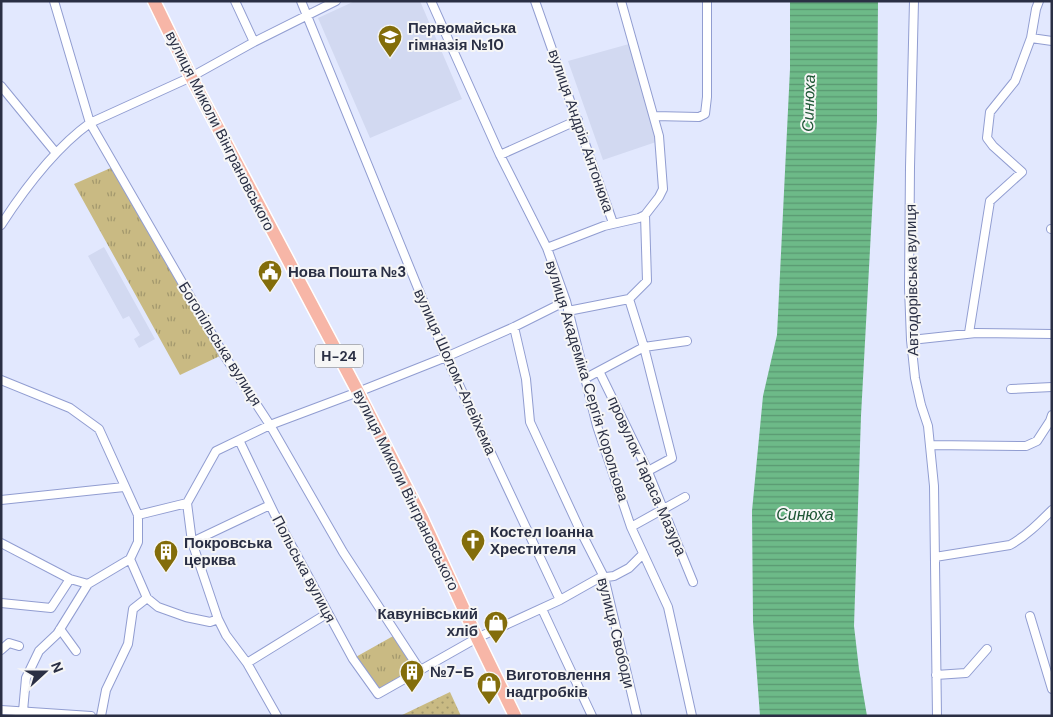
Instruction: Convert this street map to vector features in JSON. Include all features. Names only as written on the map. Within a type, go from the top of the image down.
[{"type":"main road","name":"вулиця Миколи Вінграновського","points":[[154,1],[191,77],[358,392],[422,518],[515,716]]},
{"type":"street","name":"Богопільська вулиця","points":[[54,1],[90,123],[224,355],[270,425],[343,552],[420,670]]},
{"type":"street","points":[[235,1],[254,42]]},
{"type":"street","name":"вулиця Шолом-Алейхема","points":[[301,1],[446,357],[560,600]]},
{"type":"street","points":[[1,225],[56,153],[76,133],[90,123],[191,77],[254,42],[336,1]]},
{"type":"street","name":"вулиця Академіка Сергія Корольова","points":[[431,1],[500,154],[546,248],[566,301],[597,426],[631,527],[642,555],[668,607],[692,716]]},
{"type":"street","name":"вулиця Андрія Антонюка","points":[[535,1],[613,222],[546,248]]},
{"type":"street","points":[[613,222],[639,218],[645,215],[660,197],[663,189],[659,136],[621,1]]},
{"type":"street","points":[[654,116],[699,116],[705,114],[708,97],[707,1]]},
{"type":"street","name":"Автодорівська вулиця","points":[[914,1],[909,288],[915,378],[928,426],[934,486],[937,716]]},
{"type":"street","points":[[970,334],[990,201],[1022,172],[993,146],[988,138],[990,112],[1015,81],[1032,38],[1039,1]]},
{"type":"street","points":[[1032,38],[1052,41]]},
{"type":"street","points":[[1,86],[56,153]]},
{"type":"street","points":[[500,154],[578,120]]},
{"type":"street","points":[[568,311],[629,299],[647,281],[645,215]]},
{"type":"street","points":[[629,299],[644,347],[672,458],[648,471]]},
{"type":"street","points":[[277,716],[247,663],[226,635],[218,619],[192,542],[187,503],[216,451],[270,425],[446,357],[514,327],[566,301]]},
{"type":"street","name":"вулиця Свободи","points":[[514,327],[526,379],[530,422],[604,577],[637,716]]},
{"type":"street","points":[[911,340],[970,334],[1052,334]]},
{"type":"street","points":[[586,378],[644,347],[687,341]]},
{"type":"street","name":"провулок Тараса Мазура","points":[[599,371],[648,471],[693,582]]},
{"type":"street","points":[[1,380],[70,408],[99,428],[138,515],[138,542],[130,559],[88,584],[57,634],[40,650],[26,678],[23,711]]},
{"type":"street","points":[[1011,389],[1052,387]]},
{"type":"street","points":[[930,445],[1026,446],[1037,441],[1052,415]]},
{"type":"street","name":"Польська вулиця","points":[[239,440],[270,505],[353,659],[378,694],[420,670]]},
{"type":"street","points":[[1,500],[124,487]]},
{"type":"street","points":[[631,527],[685,497]]},
{"type":"street","points":[[138,515],[187,503]]},
{"type":"street","points":[[192,542],[270,505]]},
{"type":"street","points":[[935,557],[1010,545],[1020,540],[1052,510]]},
{"type":"street","points":[[1,543],[70,579],[88,584]]},
{"type":"street","points":[[420,670],[477,638],[542,609],[599,578],[614,576],[629,568],[642,555]]},
{"type":"street","points":[[130,559],[146,598],[158,607],[186,617],[210,622],[218,619]]},
{"type":"street","points":[[1,603],[51,608],[70,579]]},
{"type":"street","points":[[101,716],[106,690],[128,644],[133,609],[146,598]]},
{"type":"street","points":[[542,609],[592,716]]},
{"type":"street","points":[[247,663],[328,613]]},
{"type":"street","points":[[1030,616],[1048,670],[1052,689]]},
{"type":"street","points":[[60,629],[76,651]]},
{"type":"street","points":[[1,650],[9,643],[19,646]]},
{"type":"street","points":[[936,675],[966,673],[987,649]]},
{"type":"street","points":[[1,710],[91,716]]},
{"type":"shaded area","name":"Первомайська гімназія №10","points":[[355,1],[420,1],[462,99],[370,138],[318,18]]},
{"type":"shaded area","points":[[629,44],[656,142],[603,160],[568,61]]},
{"type":"shaded area","points":[[104,247],[155,339],[139,348],[134,339],[140,335],[129,316],[123,319],[88,256]]},
{"type":"green space","points":[[113,167],[222,355],[180,375],[74,184]]},
{"type":"green space","points":[[395,635],[417,669],[378,692],[354,658]]},
{"type":"green space","points":[[450,692],[461,716],[400,716]]},
{"type":"water","name":"Синюха","points":[[790,1],[878,1],[877,120],[861,416],[854,626],[867,716],[760,716],[753,622],[752,511],[763,396],[777,335],[790,69]]},
{"type":"place","name":"Первомайська гімназія №10","points":[[390,58]]},
{"type":"place","name":"Нова Пошта №3","points":[[270,293]]},
{"type":"place","name":"Костел Іоанна Хрестителя","points":[[473,562]]},
{"type":"place","name":"Покровська церква","points":[[166,573]]},
{"type":"place","name":"Кавунівський хліб","points":[[496,644]]},
{"type":"place","name":"№7-Б","points":[[412,693]]},
{"type":"place","name":"Виготовлення надгробків","points":[[489,705]]}]
